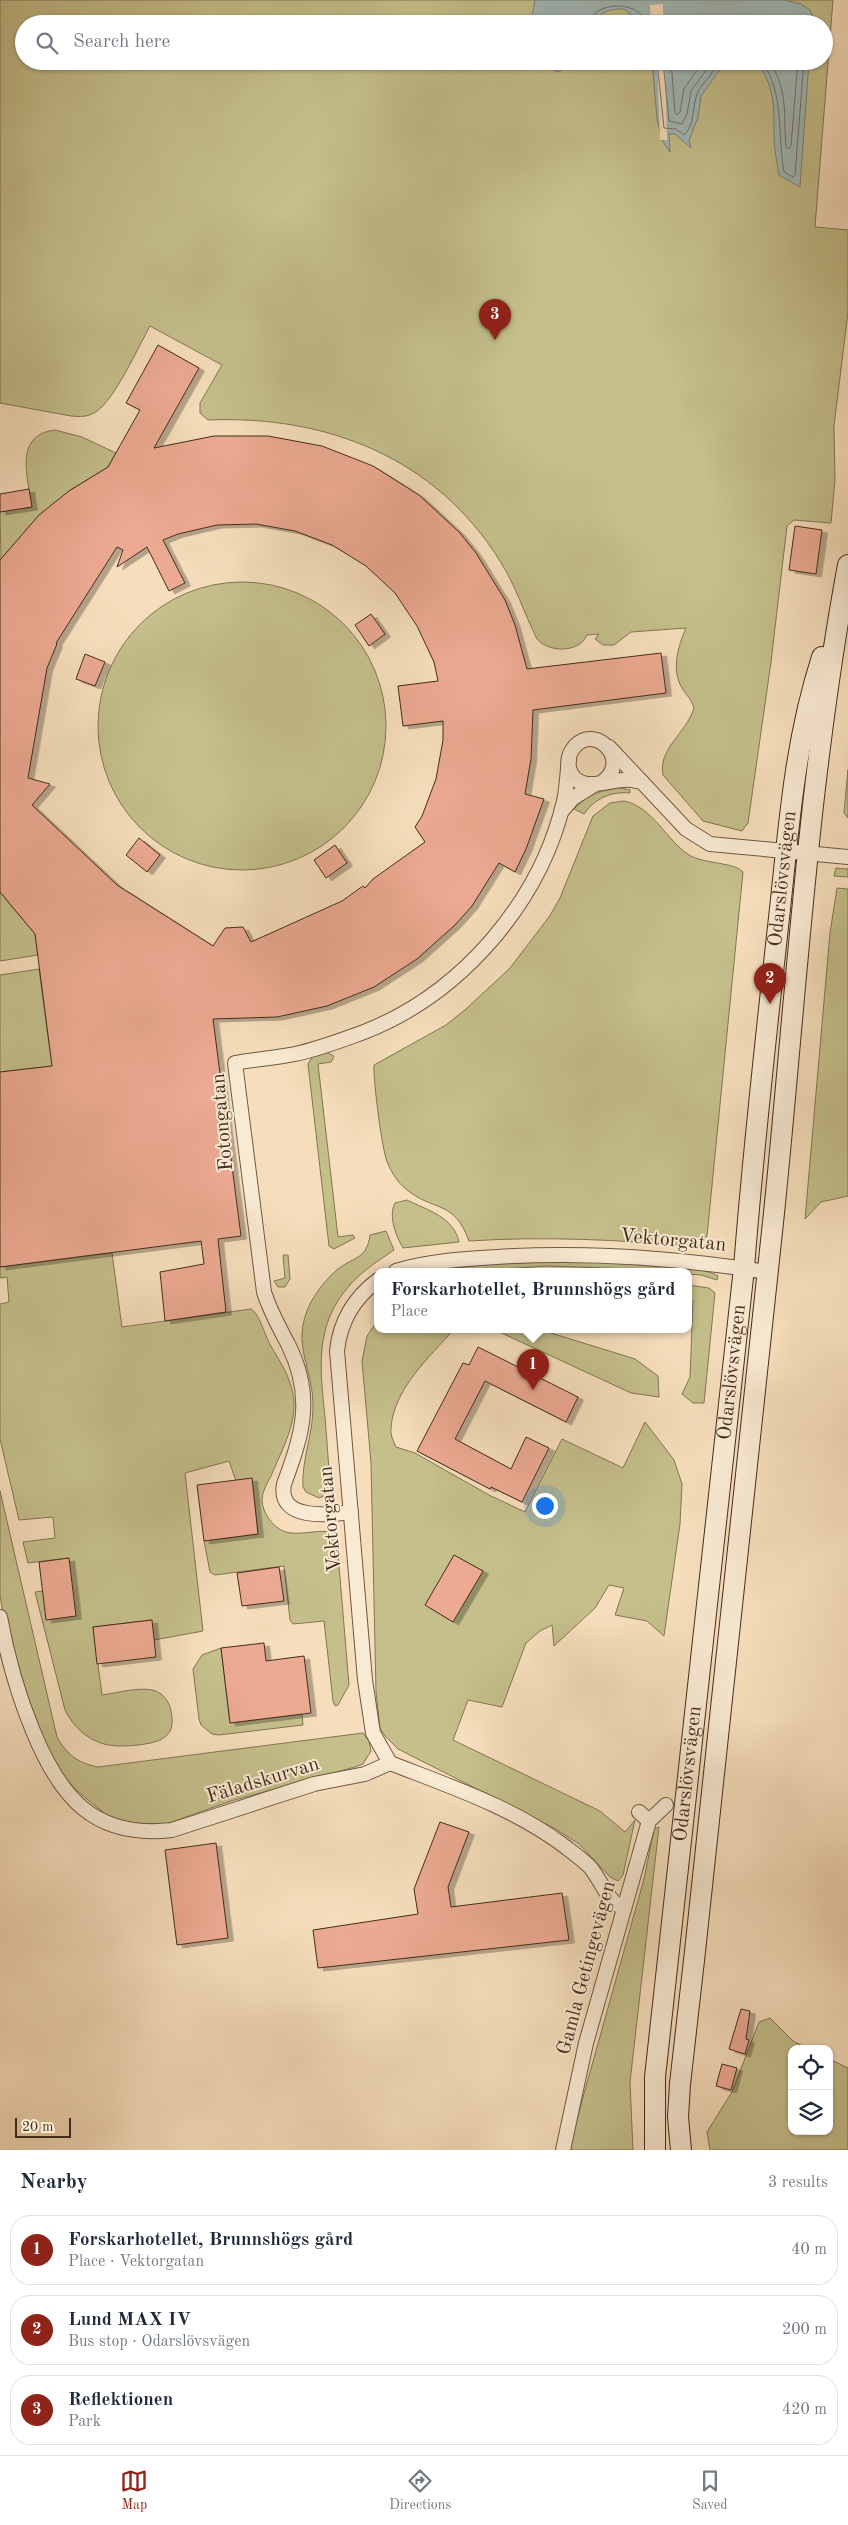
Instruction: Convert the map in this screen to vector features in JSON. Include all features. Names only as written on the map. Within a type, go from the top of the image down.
[{"type":"main road","name":"Odarslövsvägen","points":[[681,2150],[678,2117],[680,2084],[768,1272],[809,854],[830,661],[848,565]]},
{"type":"main road","name":"Odarslövsvägen","points":[[655,2150],[655,2077],[744,1268],[752,1162],[794,773],[808,700],[842,598]]},
{"type":"street","name":"Fotongatan","points":[[351,1512],[304,1514],[292,1507],[284,1495],[284,1484],[302,1422],[304,1398],[299,1371],[288,1345],[272,1316],[262,1283],[235,1063],[295,1054],[365,1031],[404,1012],[449,981],[475,959],[512,914],[537,871],[561,812],[569,760],[574,748],[584,740],[598,740],[608,747],[686,829],[703,840],[724,846],[848,857]]},
{"type":"street","name":"Fotongatan","points":[[561,812],[573,798],[598,783],[613,768],[614,759],[608,747]]},
{"type":"street","points":[[569,760],[574,777],[585,784],[598,783]]},
{"type":"street","name":"Fotongatan","points":[[598,783],[623,780],[642,782]]},
{"type":"street","name":"Vektorgatan","points":[[412,1268],[453,1260],[525,1255],[623,1255],[768,1272]]},
{"type":"street","name":"Vektorgatan","points":[[374,1284],[354,1302],[344,1321],[338,1340],[338,1373],[370,1721],[373,1733],[390,1764]]},
{"type":"street","name":"Fäladskurvan","points":[[0,1617],[5,1646],[26,1713],[53,1775],[77,1803],[97,1818],[112,1825],[132,1831],[172,1830],[314,1784],[365,1774],[390,1764]]},
{"type":"street","points":[[390,1764],[470,1794],[533,1826],[561,1844],[589,1867],[614,1904],[623,1908]]},
{"type":"street","name":"Gamla Getingevägen","points":[[563,2150],[586,2044],[623,1908],[644,1816],[666,1805]]},
{"type":"shaded area","points":[[0,0],[833,0],[832,15],[15,15],[15,70],[827,70],[815,227],[848,230],[848,312],[834,426],[835,480],[831,523],[794,520],[787,526],[771,662],[748,823],[742,831],[703,821],[663,775],[665,757],[694,708],[679,681],[676,666],[680,642],[686,628],[631,632],[614,645],[603,645],[595,639],[599,634],[587,635],[583,641],[571,648],[556,649],[542,644],[537,639],[511,580],[500,561],[474,525],[444,494],[410,469],[374,450],[335,435],[294,425],[252,420],[208,420],[200,413],[200,403],[222,365],[150,326],[118,385],[104,405],[94,413],[85,416],[71,416],[0,403]]},
{"type":"shaded area","points":[[55,430],[82,437],[116,453],[108,467],[69,491],[31,524],[1,561],[0,512],[32,507],[26,471],[28,449],[33,440],[42,434]]},
{"type":"shaded area","points":[[242,582],[270,585],[297,593],[322,606],[344,624],[362,646],[375,671],[383,698],[386,726],[383,754],[375,781],[362,806],[344,828],[322,846],[297,859],[270,867],[242,870],[214,867],[187,859],[162,846],[140,828],[122,806],[109,781],[101,754],[98,726],[101,698],[109,671],[122,646],[140,624],[162,606],[187,593],[214,585]]},
{"type":"shaded area","points":[[848,769],[848,818],[844,813]]},
{"type":"shaded area","points":[[621,788],[630,790],[630,793],[616,793],[604,797],[593,804],[584,814],[574,809],[584,800],[595,794]]},
{"type":"shaded area","points":[[624,801],[634,804],[643,810],[689,855],[733,866],[743,872],[707,1236],[699,1244],[693,1246],[581,1239],[469,1241],[457,1218],[450,1212],[425,1201],[406,1189],[391,1171],[381,1131],[374,1065],[446,1025],[510,968],[549,917],[560,898],[593,816],[610,803]]},
{"type":"shaded area","points":[[836,868],[848,869],[848,877],[834,876]]},
{"type":"shaded area","points":[[837,888],[848,889],[848,1196],[821,1202],[805,1219],[830,933]]},
{"type":"shaded area","points":[[0,892],[35,934],[38,955],[0,961]]},
{"type":"shaded area","points":[[39,969],[52,1066],[0,1072],[0,975]]},
{"type":"shaded area","points":[[324,1051],[334,1056],[331,1062],[318,1064],[338,1237],[353,1235],[355,1238],[334,1249],[329,1246],[308,1064],[313,1056]]},
{"type":"shaded area","points":[[407,1200],[446,1220],[452,1226],[459,1242],[403,1248],[396,1232],[392,1214],[395,1203]]},
{"type":"shaded area","points":[[386,1231],[394,1250],[376,1262],[349,1286],[338,1301],[325,1332],[321,1365],[330,1482],[329,1494],[319,1498],[306,1492],[303,1487],[313,1408],[310,1381],[302,1345],[304,1319],[313,1299],[330,1276],[363,1253],[370,1235]]},
{"type":"shaded area","points":[[112,1253],[122,1327],[251,1309],[260,1320],[270,1344],[284,1369],[293,1391],[294,1400],[289,1434],[265,1488],[262,1501],[269,1519],[283,1531],[289,1533],[332,1532],[337,1542],[349,1685],[338,1705],[335,1706],[333,1701],[324,1621],[293,1624],[290,1620],[284,1566],[215,1575],[210,1572],[204,1541],[258,1534],[252,1479],[236,1481],[229,1461],[185,1473],[203,1631],[154,1640],[151,1620],[93,1627],[102,1695],[140,1689],[158,1692],[165,1698],[170,1707],[172,1725],[170,1731],[161,1739],[147,1744],[108,1745],[97,1742],[86,1735],[76,1726],[65,1710],[35,1592],[43,1591],[68,1558],[28,1563],[23,1542],[55,1538],[53,1517],[19,1520],[0,1439],[0,1304],[9,1302],[7,1277],[0,1278],[0,1267]]},
{"type":"shaded area","points":[[283,1255],[288,1255],[290,1279],[285,1287],[278,1287],[274,1281],[285,1278]]},
{"type":"shaded area","points":[[504,1262],[613,1262],[687,1268],[546,1266],[456,1268]]},
{"type":"shaded area","points":[[692,1269],[706,1271],[718,1276],[717,1280],[692,1274]]},
{"type":"shaded area","points":[[692,1286],[709,1288],[715,1293],[704,1403],[693,1403],[682,1394],[690,1377]]},
{"type":"shaded area","points":[[374,1326],[374,1333],[450,1333],[424,1362],[405,1387],[393,1414],[392,1438],[396,1447],[415,1453],[489,1495],[525,1512],[562,1439],[623,1468],[645,1422],[674,1460],[682,1484],[680,1524],[664,1636],[647,1621],[615,1615],[624,1588],[609,1585],[595,1608],[554,1646],[552,1625],[540,1631],[526,1643],[502,1707],[468,1700],[453,1740],[600,1811],[625,1832],[635,1820],[623,1875],[618,1881],[610,1877],[579,1844],[554,1828],[398,1749],[380,1728],[376,1692],[371,1463],[362,1361],[367,1336]]},
{"type":"shaded area","points":[[502,1333],[551,1333],[635,1359],[658,1376],[659,1397],[631,1393]]},
{"type":"shaded area","points":[[0,1491],[57,1737],[65,1749],[74,1757],[98,1767],[363,1733],[369,1741],[371,1751],[363,1764],[231,1801],[166,1824],[127,1823],[108,1816],[75,1789],[59,1770],[44,1742],[32,1712],[4,1617],[0,1596]]},
{"type":"shaded area","points":[[221,1648],[230,1723],[302,1714],[303,1725],[219,1735],[212,1734],[201,1725],[193,1669],[202,1655]]},
{"type":"shaded area","points":[[659,1827],[630,2082],[633,2150],[571,2150],[570,2145],[575,2126],[644,1879],[654,1829]]},
{"type":"shaded area","points":[[770,2018],[793,2041],[800,2045],[788,2045],[788,2135],[833,2135],[833,2061],[848,2068],[848,2150],[710,2150],[707,2132],[732,2092],[759,2022]]},
{"type":"water","points":[[535,0],[784,0],[801,4],[810,10],[812,15],[632,15],[624,9],[606,12],[601,15],[532,15]]},
{"type":"water","points":[[653,70],[720,70],[701,96],[698,117],[689,141],[691,148],[675,134],[669,134],[670,152],[662,140],[657,119]]},
{"type":"water","points":[[762,70],[808,70],[800,187],[779,175],[774,146],[772,96]]},
{"type":"pier","points":[[663,4],[663,15],[651,15],[650,5]]},
{"type":"pier","points":[[657,70],[665,70],[667,140],[660,140]]},
{"type":"building","points":[[158,345],[199,368],[154,448],[214,436],[268,436],[322,446],[373,466],[419,495],[459,532],[476,553],[505,600],[515,625],[527,669],[661,653],[666,693],[533,710],[531,759],[525,794],[544,799],[526,849],[515,872],[499,863],[472,906],[455,925],[417,959],[374,987],[327,1006],[277,1017],[213,1019],[241,1236],[218,1239],[226,1312],[165,1321],[160,1272],[204,1264],[201,1241],[0,1267],[0,1072],[52,1066],[35,934],[0,892],[0,560],[39,515],[69,491],[108,467],[140,410],[126,403]],"holes":[[[256,524],[295,531],[332,545],[366,566],[395,593],[417,626],[434,662],[438,681],[398,686],[403,726],[443,721],[443,740],[436,779],[422,816],[415,827],[425,842],[373,879],[365,888],[363,886],[342,901],[251,942],[243,927],[225,928],[213,946],[117,885],[32,805],[50,784],[28,778],[47,668],[56,643],[117,547],[123,550],[117,567],[147,547],[169,591],[185,583],[163,540],[178,534],[217,525]]]},
{"type":"building","points":[[29,489],[32,507],[0,512],[0,494]]},
{"type":"building","points":[[795,526],[822,530],[816,574],[789,570]]},
{"type":"building","points":[[371,614],[385,634],[369,646],[355,625]]},
{"type":"building","points":[[85,654],[105,662],[95,686],[76,679]]},
{"type":"building","points":[[139,838],[160,855],[147,872],[126,855]]},
{"type":"building","points":[[335,845],[347,863],[326,878],[314,860]]},
{"type":"building","points":[[478,1347],[578,1397],[566,1422],[485,1381],[455,1439],[511,1469],[526,1437],[549,1448],[522,1502],[491,1487],[490,1489],[417,1451],[463,1363],[469,1365]]},
{"type":"building","points":[[252,1478],[258,1534],[204,1541],[197,1485]]},
{"type":"building","points":[[454,1555],[483,1571],[453,1622],[425,1605]]},
{"type":"building","points":[[69,1558],[76,1616],[46,1620],[39,1562]]},
{"type":"building","points":[[279,1567],[284,1601],[242,1606],[237,1573]]},
{"type":"building","points":[[152,1620],[156,1657],[97,1664],[93,1627]]},
{"type":"building","points":[[264,1643],[266,1661],[304,1656],[311,1713],[230,1723],[221,1648]]},
{"type":"building","points":[[440,1822],[469,1832],[448,1887],[451,1907],[562,1893],[569,1940],[318,1968],[313,1930],[418,1914],[414,1889]]},
{"type":"building","points":[[216,1843],[228,1938],[177,1945],[165,1850]]},
{"type":"building","points":[[741,2009],[750,2011],[746,2039],[749,2040],[745,2054],[729,2049]]},
{"type":"building","points":[[722,2064],[737,2068],[731,2090],[716,2086]]},
{"type":"place","name":"Reflektionen","points":[[495,340]]},
{"type":"place","name":"Lund MAX IV","points":[[770,1004]]},
{"type":"place","name":"Forskarhotellet, Brunnshögs gård","points":[[533,1390]]}]
